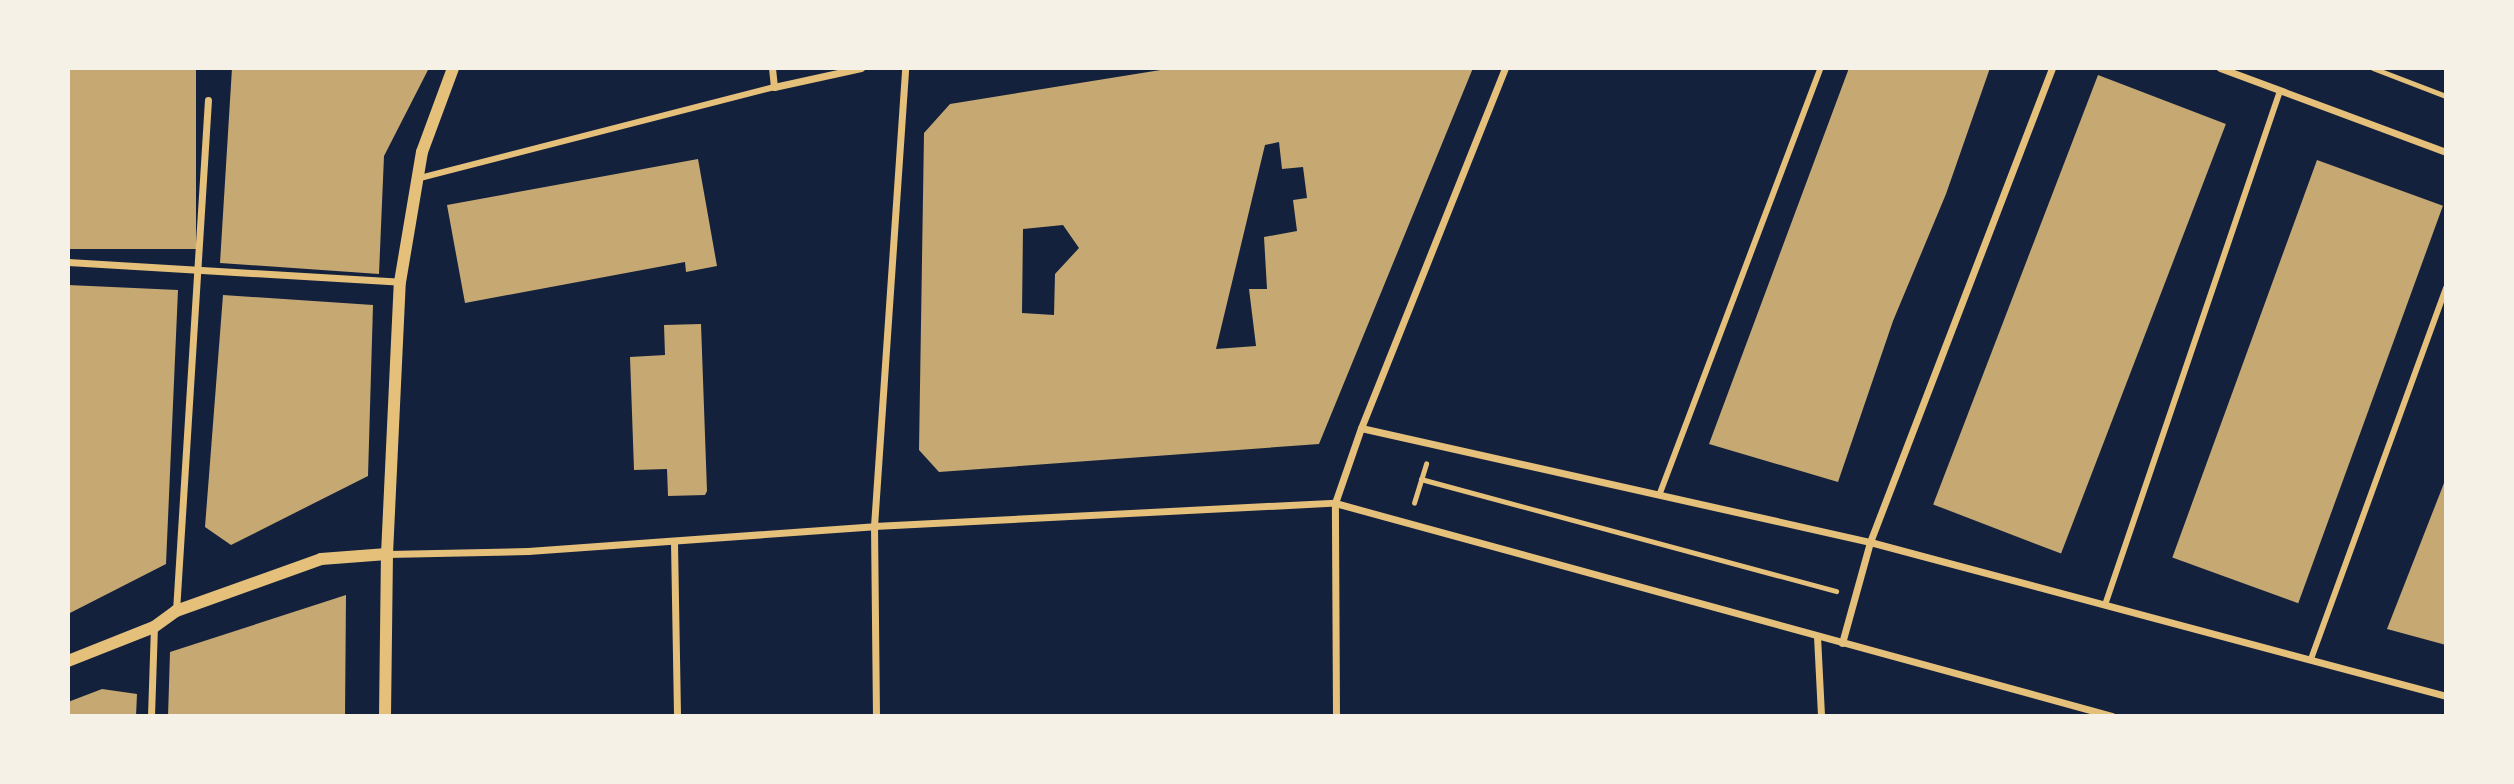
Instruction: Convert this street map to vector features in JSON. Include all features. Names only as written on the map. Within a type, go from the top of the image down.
[{"type":"street","points":[[385,716],[387,554],[400,282],[415,179],[432,119],[453,68]]},
{"type":"street","points":[[772,68],[774,87]]},
{"type":"street","points":[[415,179],[774,87],[861,68]]},
{"type":"street","points":[[876,716],[874,526],[905,68]]},
{"type":"street","points":[[1336,716],[1335,503],[1361,428],[1505,68]]},
{"type":"street","points":[[1660,493],[1821,68]]},
{"type":"street","points":[[1842,643],[1870,542],[2052,68]]},
{"type":"street","points":[[2220,68],[2446,152]]},
{"type":"street","points":[[2106,602],[2280,90]]},
{"type":"street","points":[[176,611],[208,100]]},
{"type":"street","points":[[68,262],[400,282]]},
{"type":"street","points":[[2311,659],[2446,288]]},
{"type":"street","points":[[1361,428],[1870,542],[2106,602],[2446,696]]},
{"type":"street","points":[[68,661],[154,627],[176,611],[321,559],[674,542],[874,526],[1335,503],[2112,716]]},
{"type":"street","points":[[674,542],[677,716]]},
{"type":"street","points":[[151,716],[154,627]]},
{"type":"street","points":[[1817,636],[1821,716]]},
{"type":"path","points":[[2372,68],[2446,96]]},
{"type":"path","points":[[1408,523],[1432,443]]},
{"type":"path","points":[[1421,479],[1855,596]]},
{"type":"building","points":[[68,68],[196,68],[196,249],[68,249]]},
{"type":"building","points":[[232,68],[429,68],[384,156],[379,274],[220,263]]},
{"type":"building","points":[[1173,68],[1473,68],[1319,444],[939,472],[919,450],[924,133],[950,104]],"holes":[[[1279,142],[1282,169],[1303,167],[1307,198],[1293,200],[1297,231],[1264,237],[1267,289],[1249,289],[1256,346],[1216,349],[1265,145]],[[1063,225],[1079,248],[1055,274],[1054,315],[1022,313],[1023,229]]]},
{"type":"building","points":[[1849,68],[1990,68],[1946,194],[1893,321],[1838,482],[1709,444]]},
{"type":"building","points":[[2098,75],[2226,124],[2061,554],[1933,504]]},
{"type":"building","points":[[698,159],[717,266],[686,272],[685,262],[465,303],[447,205]]},
{"type":"building","points":[[2317,160],[2443,206],[2298,603],[2172,557]]},
{"type":"building","points":[[68,285],[178,290],[166,564],[68,614]]},
{"type":"building","points":[[223,295],[373,305],[368,476],[231,545],[205,527]]},
{"type":"building","points":[[701,324],[707,491],[705,495],[668,496],[667,469],[634,470],[630,357],[665,355],[664,325]]},
{"type":"building","points":[[2446,478],[2446,645],[2387,629]]},
{"type":"building","points":[[346,595],[345,716],[168,716],[170,652]]},
{"type":"building","points":[[102,689],[137,694],[136,716],[68,716],[68,702]]}]
